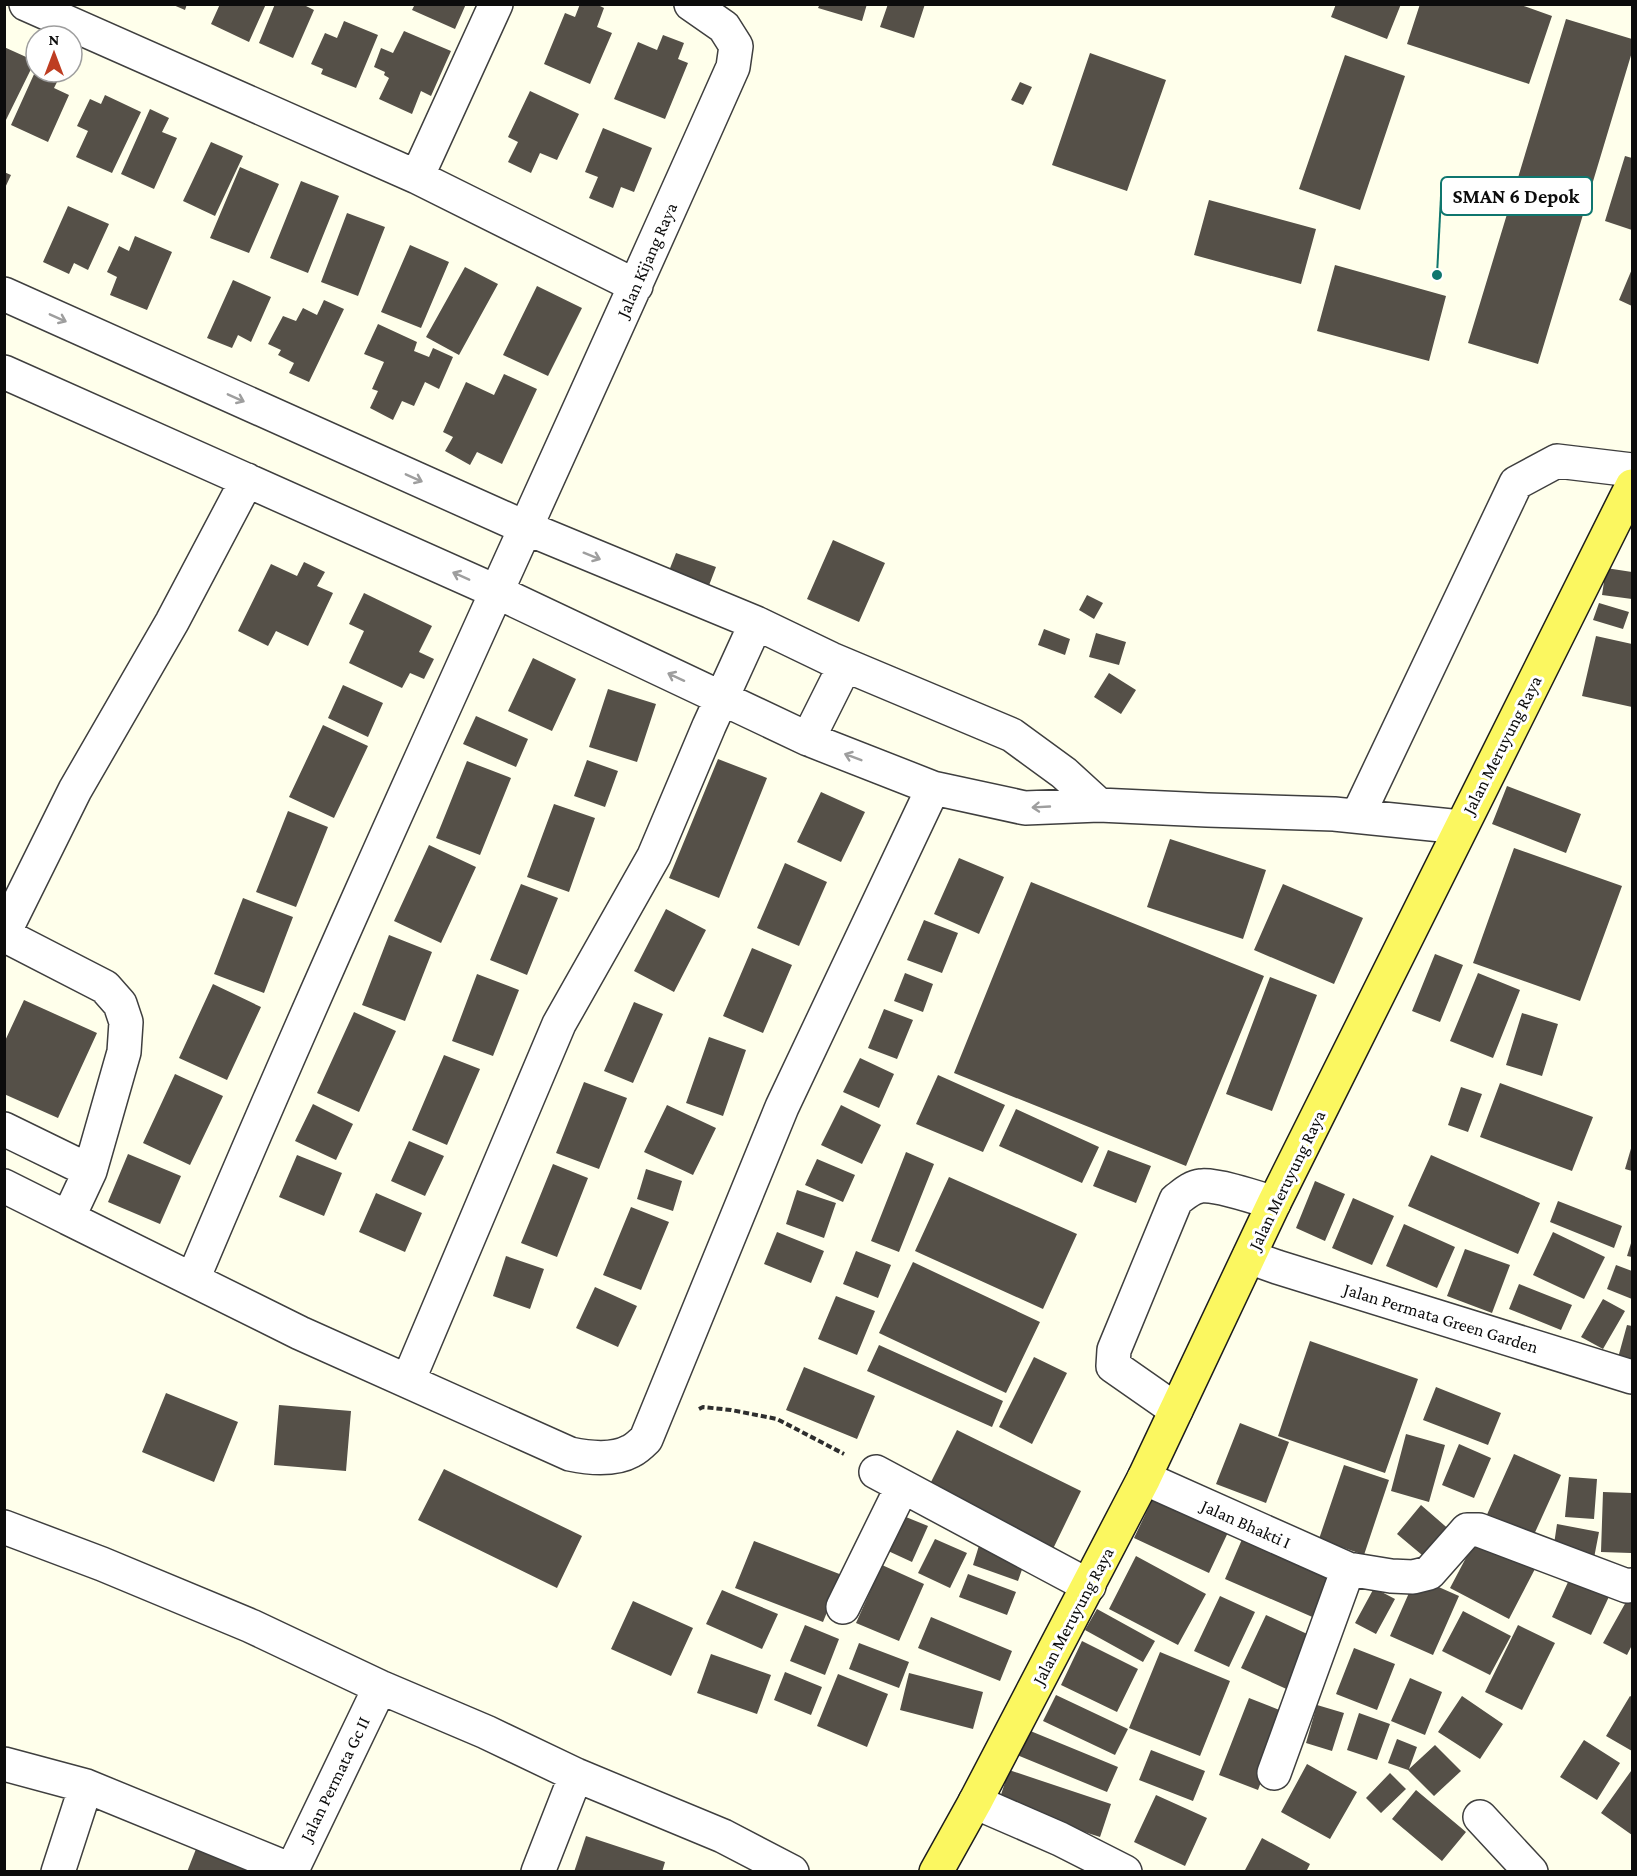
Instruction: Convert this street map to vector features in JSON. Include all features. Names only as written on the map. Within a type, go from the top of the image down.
[{"type":"main road","name":"Jalan Meruyung Raya","points":[[936,1872],[1089,1587],[1144,1478],[1274,1203],[1632,486]]},
{"type":"street","points":[[26,4],[417,177],[636,286]]},
{"type":"street","points":[[417,177],[496,4]]},
{"type":"street","name":"Jalan Kijang Raya","points":[[193,1279],[273,1090],[495,591],[636,286],[733,66],[736,46],[724,27],[691,4]]},
{"type":"street","points":[[4,294],[524,527],[756,623],[845,665],[1012,735],[1064,773],[1099,805]]},
{"type":"street","points":[[4,372],[495,591],[808,739],[933,788],[1025,808],[1099,805],[1358,815],[1461,828]]},
{"type":"street","points":[[1358,815],[1516,483],[1557,461],[1632,470]]},
{"type":"street","points":[[68,1218],[90,1171],[124,1052],[126,1022],[120,1004],[105,987],[4,934],[75,790],[171,622],[247,480]]},
{"type":"street","points":[[408,1381],[559,1024],[654,856],[756,623]]},
{"type":"street","points":[[808,739],[845,665]]},
{"type":"street","points":[[4,1186],[300,1334],[570,1454],[588,1458],[615,1456],[631,1451],[646,1439],[782,1107],[933,788]]},
{"type":"street","points":[[4,1129],[90,1171]]},
{"type":"street","points":[[1176,1410],[1113,1365],[1114,1350],[1176,1200],[1188,1191],[1201,1186],[1245,1194],[1274,1203]]},
{"type":"street","name":"Jalan Permata Green Garden","points":[[1249,1257],[1277,1268],[1632,1377]]},
{"type":"street","name":"Jalan Bhakti I","points":[[1144,1478],[1348,1569],[1391,1576],[1413,1577],[1429,1573],[1467,1530],[1479,1530],[1627,1587],[1632,1585]]},
{"type":"street","points":[[843,1607],[889,1480],[1089,1587]]},
{"type":"street","points":[[4,1527],[102,1564],[251,1626],[576,1775],[723,1836],[792,1872]]},
{"type":"street","points":[[1274,1773],[1348,1569]]},
{"type":"street","name":"Jalan Permata Gc II","points":[[291,1871],[380,1686]]},
{"type":"street","points":[[4,1764],[87,1786],[291,1871]]},
{"type":"street","points":[[538,1872],[576,1775]]},
{"type":"street","points":[[58,1872],[87,1786]]},
{"type":"street","points":[[975,1802],[1060,1839],[1125,1872]]},
{"type":"street","points":[[1480,1817],[1531,1872]]},
{"type":"path","points":[[695,1410],[703,1407],[731,1410],[777,1419],[889,1480]]},
{"type":"building","points":[[171,4],[187,4],[185,10]]},
{"type":"building","points":[[220,4],[266,4],[249,42],[211,24]]},
{"type":"building","points":[[275,4],[302,4],[314,10],[293,58],[259,43]]},
{"type":"building","points":[[415,4],[466,4],[455,29],[412,10]]},
{"type":"building","points":[[580,4],[596,4],[604,8],[597,27],[612,33],[590,84],[544,64],[565,13],[575,17]]},
{"type":"building","points":[[820,4],[867,4],[862,21],[818,8]]},
{"type":"building","points":[[888,4],[925,4],[914,38],[880,27]]},
{"type":"building","points":[[1336,4],[1401,4],[1387,39],[1331,17]]},
{"type":"building","points":[[1420,4],[1518,4],[1552,16],[1529,84],[1407,44]]},
{"type":"building","points":[[1566,19],[1632,39],[1632,52],[1538,364],[1468,343]]},
{"type":"building","points":[[344,21],[378,35],[356,88],[321,74],[323,69],[311,64],[325,33],[337,38]]},
{"type":"building","points":[[404,31],[451,51],[431,96],[421,91],[412,114],[379,99],[389,78],[384,75],[385,72],[374,67],[381,48],[393,53]]},
{"type":"building","points":[[663,35],[684,43],[678,59],[688,63],[665,119],[614,99],[638,42],[657,50]]},
{"type":"building","points":[[4,47],[24,56],[24,83],[4,124]]},
{"type":"building","points":[[1090,53],[1166,80],[1127,191],[1052,165]]},
{"type":"building","points":[[1345,55],[1405,76],[1360,210],[1299,189]]},
{"type":"building","points":[[1020,82],[1032,87],[1023,105],[1011,100]]},
{"type":"building","points":[[30,84],[56,84],[54,88],[69,95],[48,142],[11,125]]},
{"type":"building","points":[[530,91],[579,114],[557,160],[540,153],[531,173],[508,162],[518,142],[508,137]]},
{"type":"building","points":[[105,95],[141,112],[112,173],[76,157],[88,131],[77,126],[90,99],[101,104]]},
{"type":"building","points":[[150,109],[169,118],[162,132],[177,138],[154,189],[121,174]]},
{"type":"building","points":[[603,128],[652,148],[634,192],[621,187],[613,208],[589,198],[598,177],[585,172]]},
{"type":"building","points":[[211,142],[243,156],[215,216],[183,201]]},
{"type":"building","points":[[1625,156],[1632,158],[1632,230],[1605,221]]},
{"type":"building","points":[[240,167],[279,184],[249,253],[210,238]]},
{"type":"building","points":[[4,172],[11,175],[4,190]]},
{"type":"building","points":[[301,181],[339,196],[308,273],[270,258]]},
{"type":"building","points":[[1209,200],[1316,229],[1301,284],[1194,255]]},
{"type":"building","points":[[68,206],[109,224],[88,270],[74,263],[69,274],[43,262]]},
{"type":"building","points":[[347,213],[385,227],[358,296],[321,282]]},
{"type":"building","points":[[135,236],[172,252],[147,310],[110,295],[117,277],[107,272],[119,246],[129,251]]},
{"type":"building","points":[[410,245],[449,262],[421,328],[381,312]]},
{"type":"building","points":[[1335,265],[1446,296],[1429,361],[1317,331]]},
{"type":"building","points":[[465,267],[498,284],[459,355],[426,337]]},
{"type":"building","points":[[1632,269],[1632,306],[1619,300]]},
{"type":"building","points":[[233,280],[271,297],[251,342],[238,335],[232,348],[207,338]]},
{"type":"building","points":[[537,286],[582,308],[548,376],[503,355]]},
{"type":"building","points":[[324,300],[344,309],[309,382],[289,373],[294,363],[278,355],[281,350],[268,344],[283,316],[296,321],[303,308],[317,315]]},
{"type":"building","points":[[378,324],[417,342],[414,351],[429,357],[433,348],[453,357],[439,389],[425,382],[414,406],[402,401],[393,420],[370,408],[378,391],[372,389],[384,362],[364,354]]},
{"type":"building","points":[[504,374],[537,389],[502,464],[477,452],[470,465],[445,451],[453,437],[443,432],[466,382],[494,395]]},
{"type":"building","points":[[833,540],[885,563],[859,622],[807,599]]},
{"type":"building","points":[[676,553],[716,567],[705,596],[665,581]]},
{"type":"building","points":[[304,562],[325,572],[317,586],[333,593],[308,646],[276,631],[268,646],[238,631],[271,564],[297,576]]},
{"type":"building","points":[[1606,568],[1632,572],[1632,599],[1602,595]]},
{"type":"building","points":[[364,593],[432,626],[419,652],[434,659],[424,679],[410,673],[402,688],[349,663],[364,631],[349,624]]},
{"type":"building","points":[[1087,595],[1103,603],[1094,619],[1079,610]]},
{"type":"building","points":[[1599,603],[1629,612],[1623,629],[1593,620]]},
{"type":"building","points":[[1044,629],[1070,639],[1065,655],[1038,645]]},
{"type":"building","points":[[1096,633],[1126,642],[1119,665],[1089,657]]},
{"type":"building","points":[[1596,636],[1632,644],[1632,707],[1582,696]]},
{"type":"building","points":[[533,658],[576,679],[552,731],[508,711]]},
{"type":"building","points":[[1109,673],[1136,690],[1121,714],[1094,697]]},
{"type":"building","points":[[343,685],[383,703],[368,737],[328,718]]},
{"type":"building","points":[[608,689],[656,704],[637,762],[589,747]]},
{"type":"building","points":[[476,716],[528,739],[516,767],[463,744]]},
{"type":"building","points":[[323,725],[368,746],[334,818],[289,797]]},
{"type":"building","points":[[718,759],[767,778],[719,898],[669,878]]},
{"type":"building","points":[[587,760],[618,771],[605,807],[574,796]]},
{"type":"building","points":[[467,761],[511,778],[480,855],[436,838]]},
{"type":"building","points":[[1507,786],[1581,814],[1566,853],[1492,824]]},
{"type":"building","points":[[821,792],[865,812],[841,862],[797,842]]},
{"type":"building","points":[[554,804],[595,818],[569,892],[527,877]]},
{"type":"building","points":[[288,811],[328,827],[296,907],[256,892]]},
{"type":"building","points":[[1170,839],[1266,870],[1243,939],[1147,907]]},
{"type":"building","points":[[429,845],[476,867],[441,943],[394,921]]},
{"type":"building","points":[[1514,848],[1622,886],[1580,1001],[1473,963]]},
{"type":"building","points":[[959,858],[1004,877],[979,934],[934,914]]},
{"type":"building","points":[[785,863],[827,882],[799,946],[757,928]]},
{"type":"building","points":[[1031,882],[1264,976],[1186,1166],[954,1073]]},
{"type":"building","points":[[521,884],[558,898],[527,975],[490,960]]},
{"type":"building","points":[[1283,884],[1363,918],[1334,984],[1254,950]]},
{"type":"building","points":[[243,898],[293,917],[264,993],[214,974]]},
{"type":"building","points":[[666,909],[706,930],[674,992],[634,971]]},
{"type":"building","points":[[924,920],[958,933],[942,973],[907,960]]},
{"type":"building","points":[[389,935],[432,952],[405,1021],[362,1005]]},
{"type":"building","points":[[752,948],[792,965],[763,1033],[723,1016]]},
{"type":"building","points":[[1435,954],[1463,965],[1440,1022],[1412,1011]]},
{"type":"building","points":[[905,973],[933,984],[923,1012],[894,1001]]},
{"type":"building","points":[[1478,973],[1520,990],[1493,1058],[1450,1041]]},
{"type":"building","points":[[477,974],[519,990],[493,1056],[452,1041]]},
{"type":"building","points":[[1270,977],[1317,995],[1272,1111],[1226,1094]]},
{"type":"building","points":[[213,984],[261,1007],[227,1080],[179,1058]]},
{"type":"building","points":[[24,1000],[97,1033],[58,1118],[4,1094],[4,1043]]},
{"type":"building","points":[[634,1002],[663,1014],[633,1083],[604,1071]]},
{"type":"building","points":[[884,1009],[913,1020],[897,1059],[868,1048]]},
{"type":"building","points":[[354,1012],[396,1031],[359,1112],[317,1093]]},
{"type":"building","points":[[1522,1013],[1558,1024],[1542,1076],[1506,1065]]},
{"type":"building","points":[[709,1037],[746,1050],[723,1116],[686,1103]]},
{"type":"building","points":[[444,1055],[480,1069],[447,1145],[412,1130]]},
{"type":"building","points":[[860,1058],[894,1074],[879,1108],[843,1092]]},
{"type":"building","points":[[175,1074],[223,1096],[190,1165],[143,1143]]},
{"type":"building","points":[[938,1075],[1005,1105],[983,1152],[916,1124]]},
{"type":"building","points":[[584,1082],[627,1098],[599,1169],[556,1153]]},
{"type":"building","points":[[1500,1083],[1593,1117],[1572,1171],[1480,1137]]},
{"type":"building","points":[[1461,1087],[1482,1094],[1468,1132],[1448,1125]]},
{"type":"building","points":[[313,1104],[353,1124],[336,1160],[295,1141]]},
{"type":"building","points":[[667,1105],[716,1128],[693,1175],[644,1152]]},
{"type":"building","points":[[841,1105],[881,1125],[862,1164],[821,1145]]},
{"type":"building","points":[[1016,1109],[1099,1147],[1082,1183],[999,1146]]},
{"type":"building","points":[[409,1141],[444,1156],[425,1196],[391,1181]]},
{"type":"building","points":[[1632,1145],[1632,1171],[1625,1169]]},
{"type":"building","points":[[1108,1150],[1151,1166],[1136,1203],[1093,1186]]},
{"type":"building","points":[[906,1152],[934,1164],[899,1252],[871,1241]]},
{"type":"building","points":[[128,1154],[181,1176],[160,1224],[108,1202]]},
{"type":"building","points":[[297,1155],[342,1173],[324,1216],[279,1197]]},
{"type":"building","points":[[1431,1155],[1540,1203],[1518,1254],[1408,1206]]},
{"type":"building","points":[[817,1159],[855,1175],[843,1202],[805,1185]]},
{"type":"building","points":[[553,1164],[588,1178],[557,1257],[521,1243]]},
{"type":"building","points":[[646,1169],[682,1181],[673,1211],[637,1199]]},
{"type":"building","points":[[949,1177],[1077,1234],[1043,1309],[915,1251]]},
{"type":"building","points":[[1315,1181],[1345,1194],[1325,1241],[1296,1228]]},
{"type":"building","points":[[797,1190],[836,1203],[824,1238],[786,1224]]},
{"type":"building","points":[[376,1193],[422,1213],[405,1252],[359,1232]]},
{"type":"building","points":[[1353,1198],[1394,1216],[1372,1265],[1332,1248]]},
{"type":"building","points":[[1558,1201],[1622,1226],[1614,1248],[1550,1222]]},
{"type":"building","points":[[631,1207],[669,1222],[641,1290],[603,1275]]},
{"type":"building","points":[[1404,1224],[1455,1247],[1437,1288],[1386,1266]]},
{"type":"building","points":[[777,1232],[824,1251],[811,1283],[764,1264]]},
{"type":"building","points":[[1553,1232],[1605,1257],[1584,1299],[1533,1275]]},
{"type":"building","points":[[1632,1240],[1632,1257],[1627,1256]]},
{"type":"building","points":[[1465,1249],[1510,1265],[1492,1313],[1447,1296]]},
{"type":"building","points":[[856,1251],[891,1265],[878,1298],[843,1284]]},
{"type":"building","points":[[506,1256],[544,1269],[530,1309],[493,1296]]},
{"type":"building","points":[[913,1262],[1040,1322],[1006,1393],[879,1333]]},
{"type":"building","points":[[1616,1265],[1632,1271],[1632,1299],[1607,1289]]},
{"type":"building","points":[[1519,1284],[1572,1305],[1561,1330],[1509,1309]]},
{"type":"building","points":[[595,1287],[637,1306],[618,1347],[576,1328]]},
{"type":"building","points":[[836,1296],[875,1311],[857,1355],[818,1339]]},
{"type":"building","points":[[1603,1299],[1625,1311],[1603,1349],[1581,1337]]},
{"type":"building","points":[[1627,1325],[1632,1326],[1632,1369],[1616,1365]]},
{"type":"building","points":[[1310,1341],[1418,1379],[1385,1473],[1278,1436]]},
{"type":"building","points":[[879,1345],[1003,1401],[992,1427],[867,1371]]},
{"type":"building","points":[[1034,1357],[1067,1373],[1032,1444],[999,1427]]},
{"type":"building","points":[[804,1367],[875,1396],[857,1439],[786,1410]]},
{"type":"building","points":[[1436,1387],[1501,1413],[1488,1445],[1423,1420]]},
{"type":"building","points":[[166,1393],[238,1422],[214,1482],[142,1452]]},
{"type":"building","points":[[279,1405],[351,1411],[346,1471],[274,1465]]},
{"type":"building","points":[[1240,1423],[1289,1442],[1266,1503],[1216,1484]]},
{"type":"building","points":[[957,1430],[1081,1491],[1051,1553],[926,1492]]},
{"type":"building","points":[[1406,1434],[1445,1445],[1429,1502],[1391,1491]]},
{"type":"building","points":[[1459,1444],[1491,1458],[1474,1498],[1442,1485]]},
{"type":"building","points":[[1514,1454],[1561,1475],[1532,1539],[1485,1519]]},
{"type":"building","points":[[1344,1465],[1389,1480],[1364,1555],[1319,1539]]},
{"type":"building","points":[[444,1469],[582,1536],[557,1588],[418,1520]]},
{"type":"building","points":[[1569,1477],[1597,1479],[1594,1519],[1565,1517]]},
{"type":"building","points":[[1156,1492],[1231,1526],[1209,1573],[1134,1538]]},
{"type":"building","points":[[1603,1492],[1632,1493],[1631,1553],[1601,1552]]},
{"type":"building","points":[[1421,1505],[1452,1532],[1428,1560],[1397,1534]]},
{"type":"building","points":[[901,1515],[928,1526],[912,1562],[886,1550]]},
{"type":"building","points":[[1557,1524],[1599,1532],[1594,1558],[1553,1551]]},
{"type":"building","points":[[1243,1537],[1335,1578],[1317,1619],[1225,1579]]},
{"type":"building","points":[[1477,1537],[1536,1567],[1509,1619],[1450,1588]]},
{"type":"building","points":[[935,1539],[967,1553],[950,1588],[918,1573]]},
{"type":"building","points":[[981,1539],[1027,1555],[1018,1581],[973,1565]]},
{"type":"building","points":[[754,1541],[842,1575],[823,1622],[735,1588]]},
{"type":"building","points":[[1136,1556],[1206,1594],[1178,1645],[1109,1609]]},
{"type":"building","points":[[882,1565],[924,1584],[899,1641],[856,1623]]},
{"type":"building","points":[[1574,1569],[1614,1586],[1591,1635],[1552,1617]]},
{"type":"building","points":[[968,1574],[1016,1592],[1007,1615],[959,1597]]},
{"type":"building","points":[[1416,1577],[1459,1596],[1433,1655],[1390,1636]]},
{"type":"building","points":[[1374,1588],[1395,1599],[1376,1634],[1355,1623]]},
{"type":"building","points":[[722,1590],[778,1614],[762,1649],[706,1624]]},
{"type":"building","points":[[1631,1593],[1632,1645],[1627,1655],[1603,1643]]},
{"type":"building","points":[[1220,1596],[1255,1612],[1229,1667],[1194,1651]]},
{"type":"building","points":[[633,1601],[693,1628],[671,1676],[611,1649]]},
{"type":"building","points":[[1097,1609],[1155,1641],[1143,1662],[1085,1630]]},
{"type":"building","points":[[1463,1611],[1511,1636],[1490,1675],[1442,1651]]},
{"type":"building","points":[[1266,1615],[1318,1639],[1293,1692],[1241,1668]]},
{"type":"building","points":[[931,1617],[1012,1651],[1000,1681],[918,1648]]},
{"type":"building","points":[[805,1625],[839,1639],[825,1675],[790,1661]]},
{"type":"building","points":[[1518,1625],[1555,1643],[1522,1710],[1485,1692]]},
{"type":"building","points":[[1082,1641],[1138,1669],[1117,1712],[1061,1685]]},
{"type":"building","points":[[859,1643],[909,1662],[899,1688],[849,1669]]},
{"type":"building","points":[[1354,1648],[1395,1664],[1377,1710],[1336,1694]]},
{"type":"building","points":[[1160,1652],[1230,1681],[1200,1756],[1129,1728]]},
{"type":"building","points":[[711,1654],[771,1675],[757,1714],[697,1693]]},
{"type":"building","points":[[785,1672],[822,1687],[811,1715],[774,1700]]},
{"type":"building","points":[[909,1673],[983,1692],[973,1729],[900,1710]]},
{"type":"building","points":[[838,1674],[888,1694],[867,1747],[817,1726]]},
{"type":"building","points":[[1410,1678],[1442,1692],[1425,1735],[1391,1721]]},
{"type":"building","points":[[1056,1695],[1128,1729],[1115,1755],[1043,1721]]},
{"type":"building","points":[[1462,1696],[1503,1724],[1480,1759],[1438,1732]]},
{"type":"building","points":[[1630,1696],[1632,1697],[1632,1751],[1606,1736]]},
{"type":"building","points":[[1249,1698],[1287,1713],[1258,1790],[1219,1775]]},
{"type":"building","points":[[1317,1705],[1344,1713],[1332,1751],[1306,1743]]},
{"type":"building","points":[[1359,1713],[1390,1724],[1377,1760],[1347,1750]]},
{"type":"building","points":[[1028,1730],[1118,1767],[1107,1792],[1017,1755]]},
{"type":"building","points":[[1397,1739],[1417,1747],[1409,1769],[1435,1745],[1461,1771],[1434,1796],[1408,1770],[1388,1763]]},
{"type":"building","points":[[1584,1740],[1620,1763],[1597,1800],[1560,1777]]},
{"type":"building","points":[[1151,1750],[1205,1771],[1193,1801],[1139,1780]]},
{"type":"building","points":[[1307,1764],[1357,1792],[1330,1839],[1281,1812]]},
{"type":"building","points":[[1009,1770],[1111,1804],[1100,1837],[998,1804]]},
{"type":"building","points":[[1632,1772],[1632,1835],[1601,1813]]},
{"type":"building","points":[[1390,1773],[1406,1789],[1381,1813],[1366,1798]]},
{"type":"building","points":[[1416,1790],[1466,1832],[1442,1861],[1392,1819]]},
{"type":"building","points":[[1156,1795],[1207,1818],[1185,1866],[1134,1842]]},
{"type":"building","points":[[586,1836],[665,1862],[662,1872],[574,1872]]},
{"type":"building","points":[[1262,1838],[1310,1864],[1306,1872],[1244,1872]]},
{"type":"building","points":[[196,1849],[249,1870],[248,1872],[187,1872]]},
{"type":"place","name":"SMAN 6 Depok","points":[[1437,275]]}]
